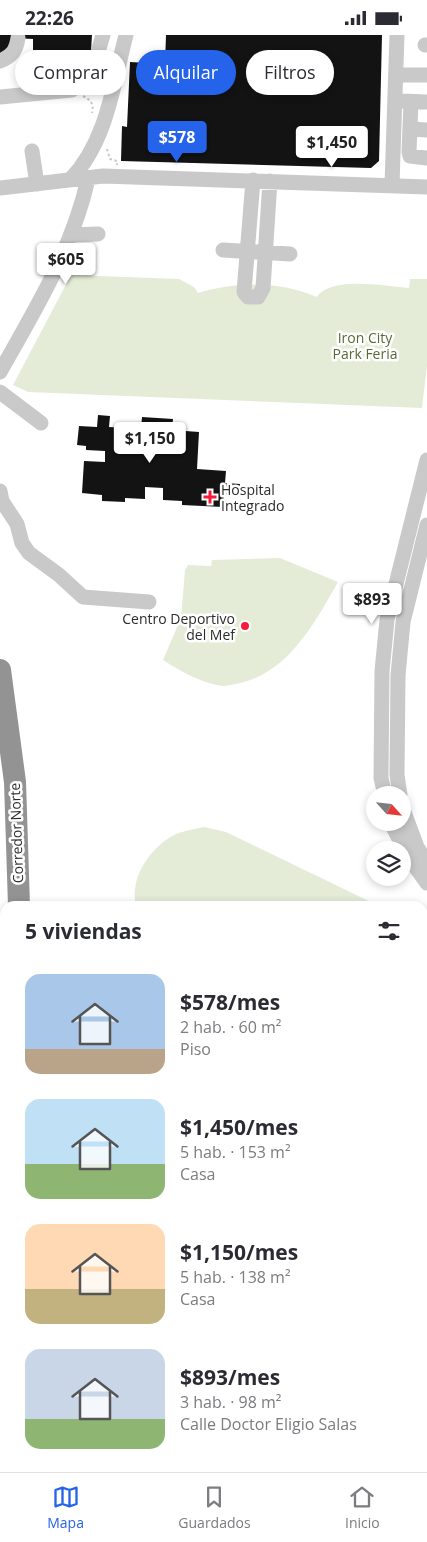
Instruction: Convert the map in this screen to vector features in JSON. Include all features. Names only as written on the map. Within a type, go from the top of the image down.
[{"type":"highway","name":"Corredor Norte","points":[[0,670],[15,782],[18,901]]},
{"type":"highway","points":[[0,1001],[0,1027]]},
{"type":"street","points":[[99,50],[103,35]]},
{"type":"street","points":[[70,180],[94,149],[102,128],[126,35]]},
{"type":"street","points":[[392,185],[398,35]]},
{"type":"street","points":[[0,61],[16,50],[18,38]]},
{"type":"street","points":[[396,75],[427,75]]},
{"type":"street","points":[[0,97],[21,95]]},
{"type":"street","points":[[395,101],[427,102]]},
{"type":"street","points":[[411,102],[410,156],[427,158]]},
{"type":"street","points":[[410,129],[427,130]]},
{"type":"street","points":[[32,151],[37,183]]},
{"type":"street","points":[[0,187],[103,176],[427,187]]},
{"type":"street","points":[[0,373],[61,260],[71,235],[88,179]]},
{"type":"street","points":[[253,180],[244,292],[248,297],[258,297],[263,288],[270,181]]},
{"type":"street","points":[[71,235],[98,234]]},
{"type":"street","points":[[223,250],[290,254]]},
{"type":"street","points":[[61,260],[81,262]]},
{"type":"street","points":[[0,392],[41,423]]},
{"type":"street","points":[[383,786],[381,778],[382,671],[387,620],[427,461]]},
{"type":"street","points":[[0,491],[2,501],[17,524],[22,543],[29,553],[60,575],[83,597],[149,602]]},
{"type":"street","points":[[399,786],[397,775],[398,675],[403,622],[427,525]]},
{"type":"street","points":[[395,831],[409,858],[427,883]]},
{"type":"street","points":[[411,831],[417,847],[427,863]]},
{"type":"path","points":[[80,95],[92,102],[94,106],[92,114]]},
{"type":"green space","name":"Iron City Park Feria","points":[[71,275],[179,279],[194,287],[198,293],[228,286],[273,286],[288,288],[317,297],[334,286],[346,284],[373,284],[409,288],[410,279],[427,279],[427,366],[422,408],[28,392],[13,385]]},
{"type":"green space","name":"Centro Deportivo del Mef","points":[[280,558],[338,582],[310,628],[286,657],[257,677],[240,683],[222,686],[191,676],[163,660],[181,618],[185,570],[188,565],[211,566],[212,560]]},
{"type":"green space","points":[[204,827],[226,832],[369,901],[136,901],[136,885],[143,865],[165,841],[185,831]]},
{"type":"building","points":[[0,35],[92,35],[91,50],[33,50],[33,39],[13,38],[10,47],[0,55]]},
{"type":"building","points":[[166,35],[382,35],[379,161],[371,168],[121,161],[122,126],[127,127],[130,62],[136,62],[136,95],[236,95],[236,50],[165,50]]},
{"type":"building","points":[[98,415],[110,416],[109,427],[141,429],[142,417],[173,419],[172,430],[199,432],[197,469],[226,471],[225,483],[240,484],[239,495],[224,494],[223,507],[182,505],[182,501],[163,500],[163,488],[145,487],[145,499],[125,498],[125,502],[102,501],[102,495],[82,493],[84,461],[105,462],[105,451],[86,450],[86,446],[77,445],[79,426],[97,427]]},
{"type":"place","name":"Hospital Integrado","points":[[210,497]]},
{"type":"place","name":"Centro Deportivo del Mef","points":[[245,626]]}]
